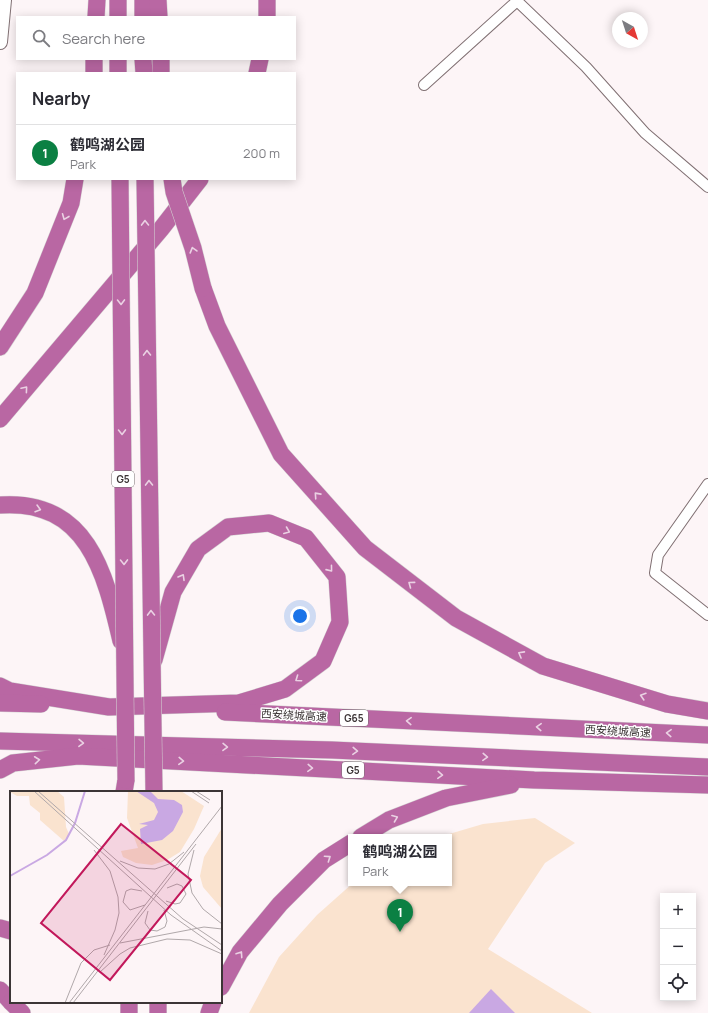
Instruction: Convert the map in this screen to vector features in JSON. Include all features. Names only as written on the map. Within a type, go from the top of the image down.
[{"type":"highway","points":[[96,16],[97,0]]},
{"type":"highway","points":[[118,0],[118,16]]},
{"type":"highway","points":[[143,0],[143,16]]},
{"type":"highway","points":[[158,0],[159,16]]},
{"type":"highway","points":[[267,0],[267,16]]},
{"type":"highway","points":[[94,60],[94,72]]},
{"type":"highway","points":[[118,60],[118,72]]},
{"type":"highway","points":[[144,60],[144,72]]},
{"type":"highway","points":[[161,60],[162,72]]},
{"type":"highway","points":[[256,72],[260,60]]},
{"type":"highway","points":[[0,347],[35,293],[71,203],[75,180]]},
{"type":"highway","name":"G5","points":[[120,180],[126,788]]},
{"type":"highway","points":[[144,180],[154,791]]},
{"type":"highway","points":[[172,180],[174,192],[193,248],[203,288],[217,326],[281,454],[365,548],[456,618],[543,666],[668,704],[708,712]]},
{"type":"highway","points":[[0,419],[161,229],[199,180]]},
{"type":"highway","points":[[0,505],[38,507],[65,520],[90,548],[110,591],[125,659]]},
{"type":"highway","points":[[0,686],[10,691],[109,707],[240,703],[284,689],[323,661],[340,622],[337,577],[306,538],[269,523],[228,527],[198,549],[173,592],[152,666]]},
{"type":"highway","name":"西安绕城高速","points":[[0,703],[708,735]]},
{"type":"highway","points":[[0,742],[332,750],[708,767]]},
{"type":"highway","name":"G5","points":[[0,770],[13,763],[78,756],[534,780],[708,785]]},
{"type":"highway","points":[[366,834],[389,820],[446,798],[534,780]]},
{"type":"highway","points":[[222,985],[240,952],[280,904],[324,860],[348,845]]},
{"type":"highway","points":[[0,928],[10,931]]},
{"type":"highway","points":[[0,990],[10,1001]]},
{"type":"highway","points":[[12,1003],[22,1013]]},
{"type":"highway","points":[[209,1013],[213,1003]]},
{"type":"street","points":[[0,42],[4,0]]},
{"type":"street","points":[[424,86],[516,0],[586,67],[645,133],[708,187]]},
{"type":"street","points":[[708,484],[658,555],[655,573],[708,615]]},
{"type":"shaded area","points":[[535,818],[575,843],[545,863],[488,949],[592,1013],[249,1013],[279,957],[317,915],[350,886],[452,886],[452,834],[449,834],[483,824]]},
{"type":"shaded area","points":[[491,989],[515,1013],[469,1013]]},
{"type":"place","name":"鹤鸣湖公园","points":[[400,932]]}]
